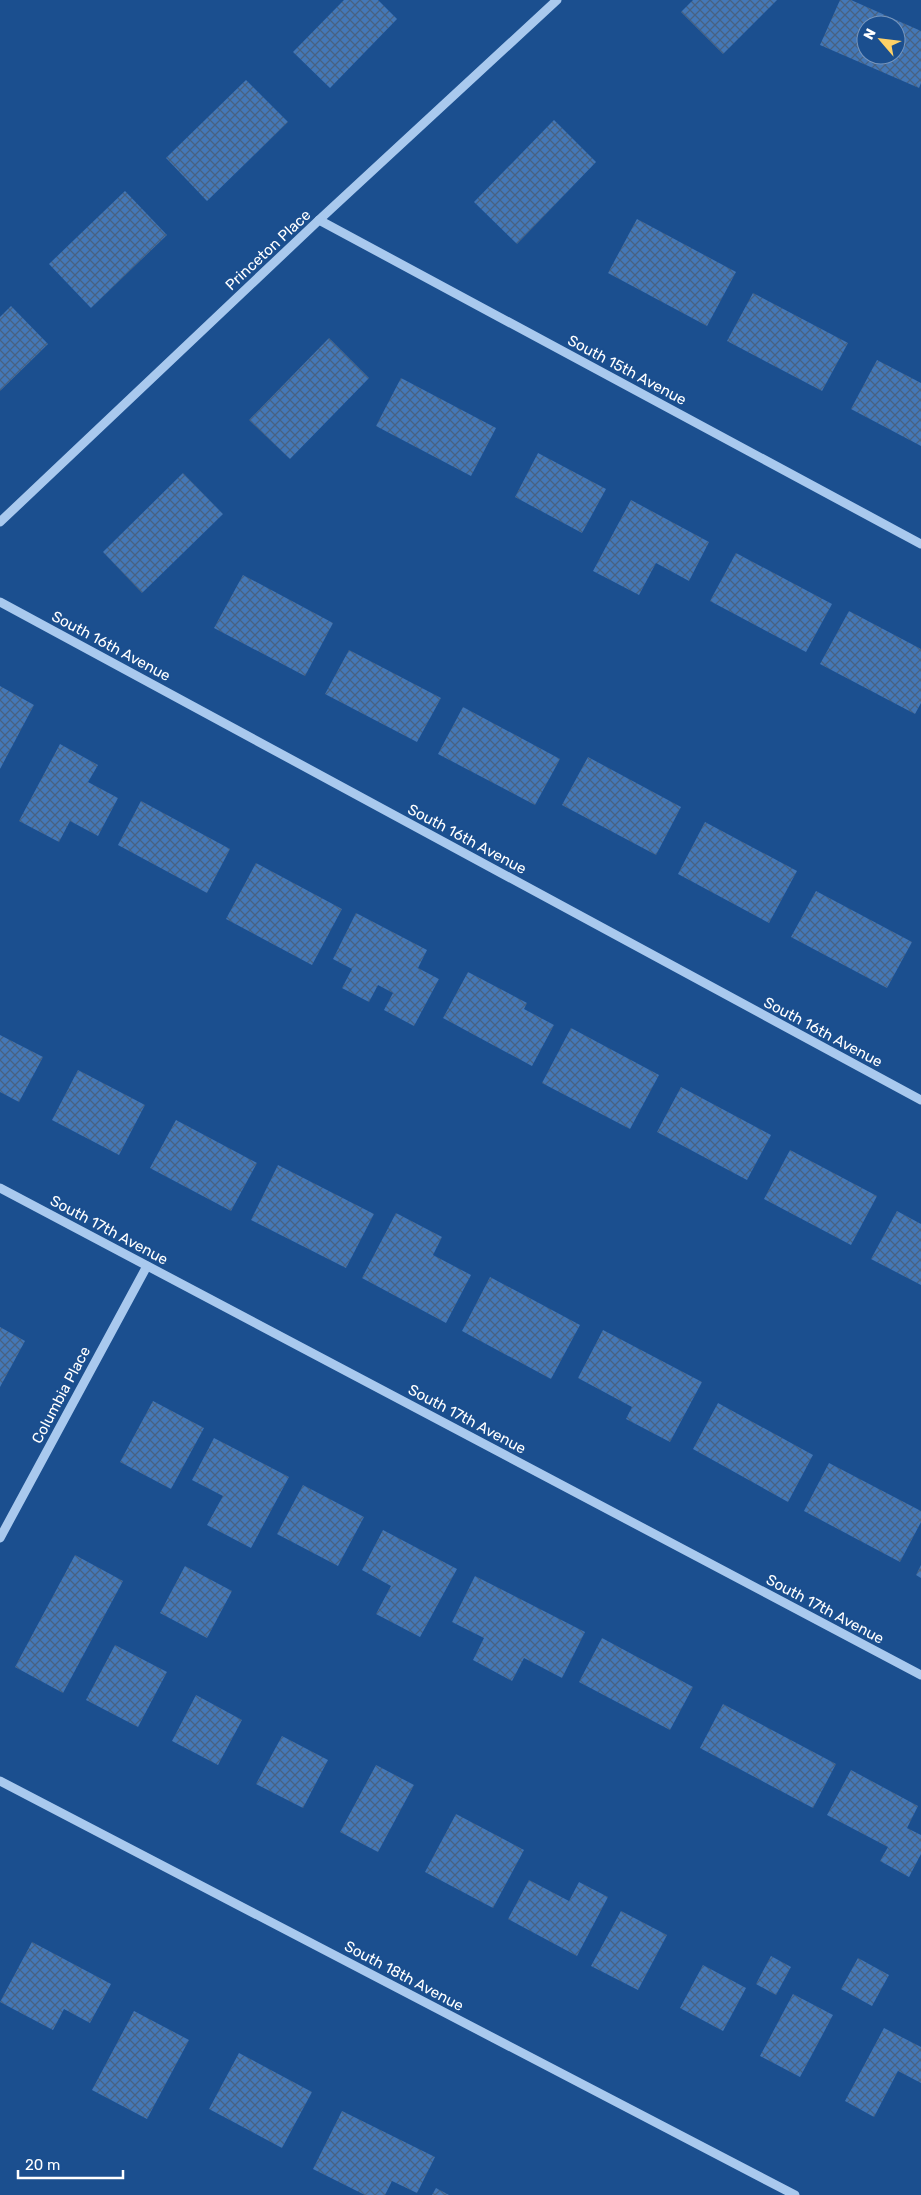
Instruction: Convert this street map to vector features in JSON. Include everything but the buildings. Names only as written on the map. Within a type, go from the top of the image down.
[{"type":"street","name":"Princeton Place","points":[[0,522],[319,220],[557,0]]},
{"type":"street","name":"South 15th Avenue","points":[[319,220],[921,544]]},
{"type":"street","name":"South 16th Avenue","points":[[0,602],[921,1100]]},
{"type":"street","name":"South 17th Avenue","points":[[0,1188],[921,1675]]},
{"type":"street","name":"Columbia Place","points":[[0,1538],[147,1266]]},
{"type":"street","name":"South 18th Avenue","points":[[0,1781],[794,2195]]}]
